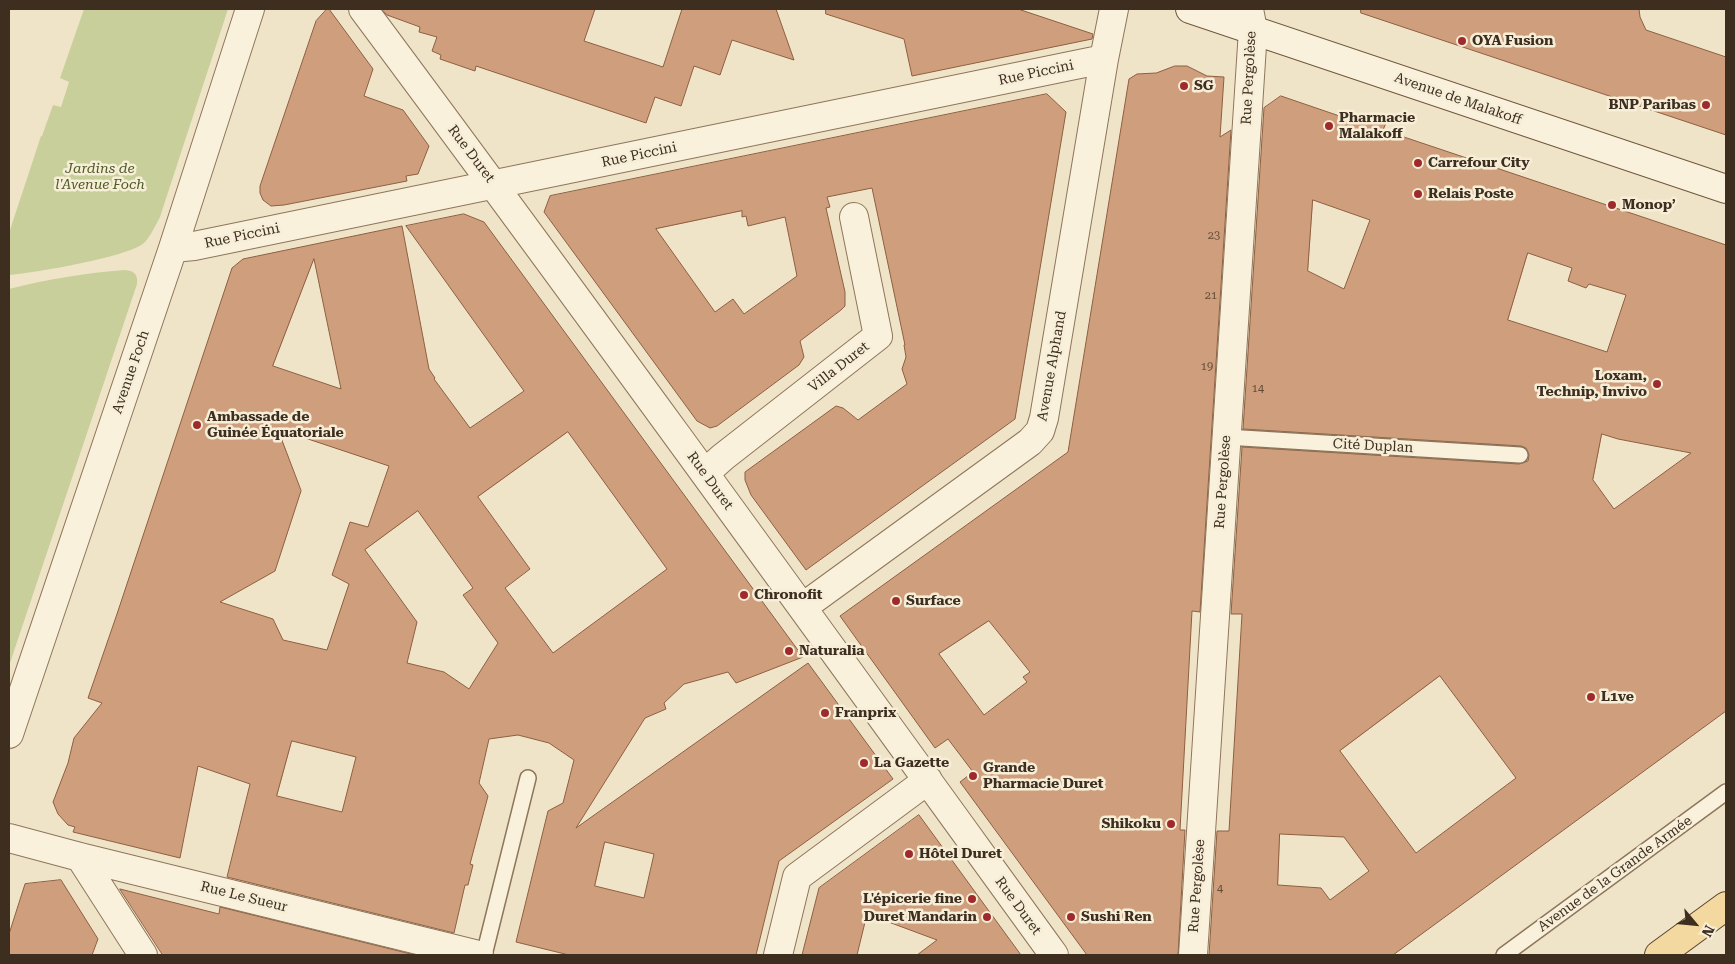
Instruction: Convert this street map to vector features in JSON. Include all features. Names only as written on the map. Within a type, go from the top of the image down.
[{"type":"main road","points":[[1660,955],[1726,906]]},
{"type":"street","name":"Avenue Foch","points":[[9,734],[173,248],[250,9]]},
{"type":"street","name":"Rue Duret","points":[[363,9],[803,607],[1054,955]]},
{"type":"street","name":"Avenue Alphand","points":[[803,607],[1030,442],[1040,431],[1044,418],[1114,9]]},
{"type":"street","name":"Avenue de Malakoff","points":[[1190,9],[1251,19],[1726,189]]},
{"type":"street","name":"Rue Pergolèse","points":[[1193,955],[1251,19]]},
{"type":"street","name":"Rue Piccini","points":[[173,248],[203,244],[494,185],[1104,59]]},
{"type":"street","name":"Villa Duret","points":[[705,473],[878,336],[854,217]]},
{"type":"street","points":[[778,955],[797,876],[928,780]]},
{"type":"street","name":"Rue Le Sueur","points":[[9,838],[479,955]]},
{"type":"street","points":[[80,857],[143,955]]},
{"type":"lane","name":"Cité Duplan","points":[[1226,437],[1520,455]]},
{"type":"lane","points":[[484,955],[528,778]]},
{"type":"lane","name":"Avenue de la Grande Armée","points":[[1504,955],[1726,792]]},
{"type":"green space","name":"Jardins de l'Avenue Foch","points":[[84,9],[228,9],[160,217],[144,243],[120,254],[101,259],[9,275],[9,233],[53,105],[61,107],[69,82],[60,78]]},
{"type":"green space","points":[[125,270],[135,274],[137,284],[9,666],[9,289],[67,277]]},
{"type":"building","points":[[329,9],[373,69],[364,96],[403,110],[429,146],[418,174],[406,176],[407,181],[271,206],[263,200],[260,186],[316,21]]},
{"type":"building","points":[[382,9],[595,9],[584,41],[663,67],[682,9],[776,9],[794,60],[732,40],[720,75],[694,66],[681,106],[655,97],[646,123],[476,66],[475,71],[440,59],[441,55],[432,51],[437,37],[419,32],[420,27],[387,15]]},
{"type":"building","points":[[826,9],[1018,9],[1093,34],[1092,39],[912,76],[904,39],[826,14]]},
{"type":"building","points":[[1361,9],[1639,9],[1640,17],[1646,30],[1726,57],[1726,135],[1361,13]]},
{"type":"building","points":[[1175,66],[1187,66],[1207,76],[1224,77],[1220,137],[1231,130],[1200,612],[1192,611],[1180,830],[1185,830],[1178,955],[1087,955],[960,782],[973,772],[948,739],[935,748],[840,616],[1068,452],[1129,79],[1137,74],[1156,73]],"holes":[[[989,621],[1030,672],[1023,677],[1027,682],[984,715],[939,654]]]},
{"type":"building","points":[[1047,94],[1066,112],[1015,419],[806,570],[751,495],[745,480],[745,472],[836,406],[843,408],[858,420],[907,384],[902,369],[906,357],[905,345],[872,188],[827,197],[830,207],[826,208],[845,292],[845,306],[800,341],[804,357],[799,365],[717,426],[710,428],[697,421],[544,212],[550,196]],"holes":[[[742,211],[742,217],[746,216],[748,226],[785,217],[797,276],[744,314],[733,299],[715,312],[656,229]]]},
{"type":"building","points":[[1281,96],[1357,122],[1360,115],[1386,123],[1383,130],[1726,245],[1726,711],[1393,955],[1209,955],[1217,831],[1229,831],[1242,614],[1231,614],[1242,447],[1519,464],[1528,461],[1529,455],[1526,448],[1521,446],[1243,429],[1264,108]],"holes":[[[1313,200],[1370,220],[1344,289],[1308,271]],[[1528,253],[1572,268],[1568,281],[1586,288],[1589,284],[1626,295],[1607,352],[1508,320]],[[1602,434],[1618,439],[1691,453],[1614,509],[1593,480]],[[1440,676],[1516,778],[1416,853],[1340,751]],[[1280,834],[1344,837],[1369,871],[1330,900],[1321,888],[1278,885]]]},
{"type":"building","points":[[464,214],[484,222],[803,657],[736,683],[728,672],[684,684],[664,703],[666,709],[645,718],[576,828],[808,663],[893,779],[779,861],[756,955],[569,955],[516,942],[548,811],[563,803],[574,760],[549,743],[518,735],[489,739],[479,783],[488,796],[470,864],[473,865],[468,885],[465,885],[454,933],[227,877],[250,784],[198,766],[180,858],[73,832],[75,827],[68,825],[58,814],[53,802],[68,763],[74,738],[102,703],[88,698],[232,268],[243,259],[402,226],[429,369],[434,379],[470,428],[524,391],[406,226]],"holes":[[[314,259],[341,389],[273,366]],[[278,429],[389,466],[368,527],[350,522],[332,575],[349,584],[327,650],[283,640],[273,619],[220,602],[275,571],[301,491]],[[568,432],[667,569],[553,653],[505,588],[530,569],[478,497]],[[418,511],[473,588],[463,595],[498,643],[469,689],[444,672],[407,663],[417,622],[365,550]],[[292,741],[356,757],[342,812],[277,796]],[[605,842],[654,854],[644,898],[595,886]]]},
{"type":"building","points":[[919,815],[1021,955],[917,955],[937,940],[867,914],[857,955],[802,955],[819,888]]},
{"type":"building","points":[[61,880],[98,939],[92,955],[9,955],[9,934],[25,884]]},
{"type":"building","points":[[120,889],[219,914],[220,907],[415,955],[163,955]]},
{"type":"place","name":"OYA Fusion","points":[[1462,41]]},
{"type":"place","name":"SG","points":[[1184,86]]},
{"type":"place","name":"BNP Paribas","points":[[1706,105]]},
{"type":"place","name":"Pharmacie Malakoff","points":[[1329,126]]},
{"type":"place","name":"Carrefour City","points":[[1418,163]]},
{"type":"place","name":"Relais Poste","points":[[1418,194]]},
{"type":"place","name":"Monop’","points":[[1612,205]]},
{"type":"place","name":"Loxam, Technip, Invivo","points":[[1657,384]]},
{"type":"place","name":"Ambassade de Guinée Équatoriale","points":[[197,425]]},
{"type":"place","name":"Chronofit","points":[[744,595]]},
{"type":"place","name":"Surface","points":[[896,601]]},
{"type":"place","name":"Naturalia","points":[[789,651]]},
{"type":"place","name":"L1ve","points":[[1591,697]]},
{"type":"place","name":"Franprix","points":[[825,713]]},
{"type":"place","name":"La Gazette","points":[[864,763]]},
{"type":"place","name":"Grande Pharmacie Duret","points":[[973,776]]},
{"type":"place","name":"Shikoku","points":[[1171,824]]},
{"type":"place","name":"Hôtel Duret","points":[[909,854]]},
{"type":"place","name":"L'épicerie fine","points":[[972,899]]},
{"type":"place","name":"Duret Mandarin","points":[[987,917]]},
{"type":"place","name":"Sushi Ren","points":[[1071,917]]}]
